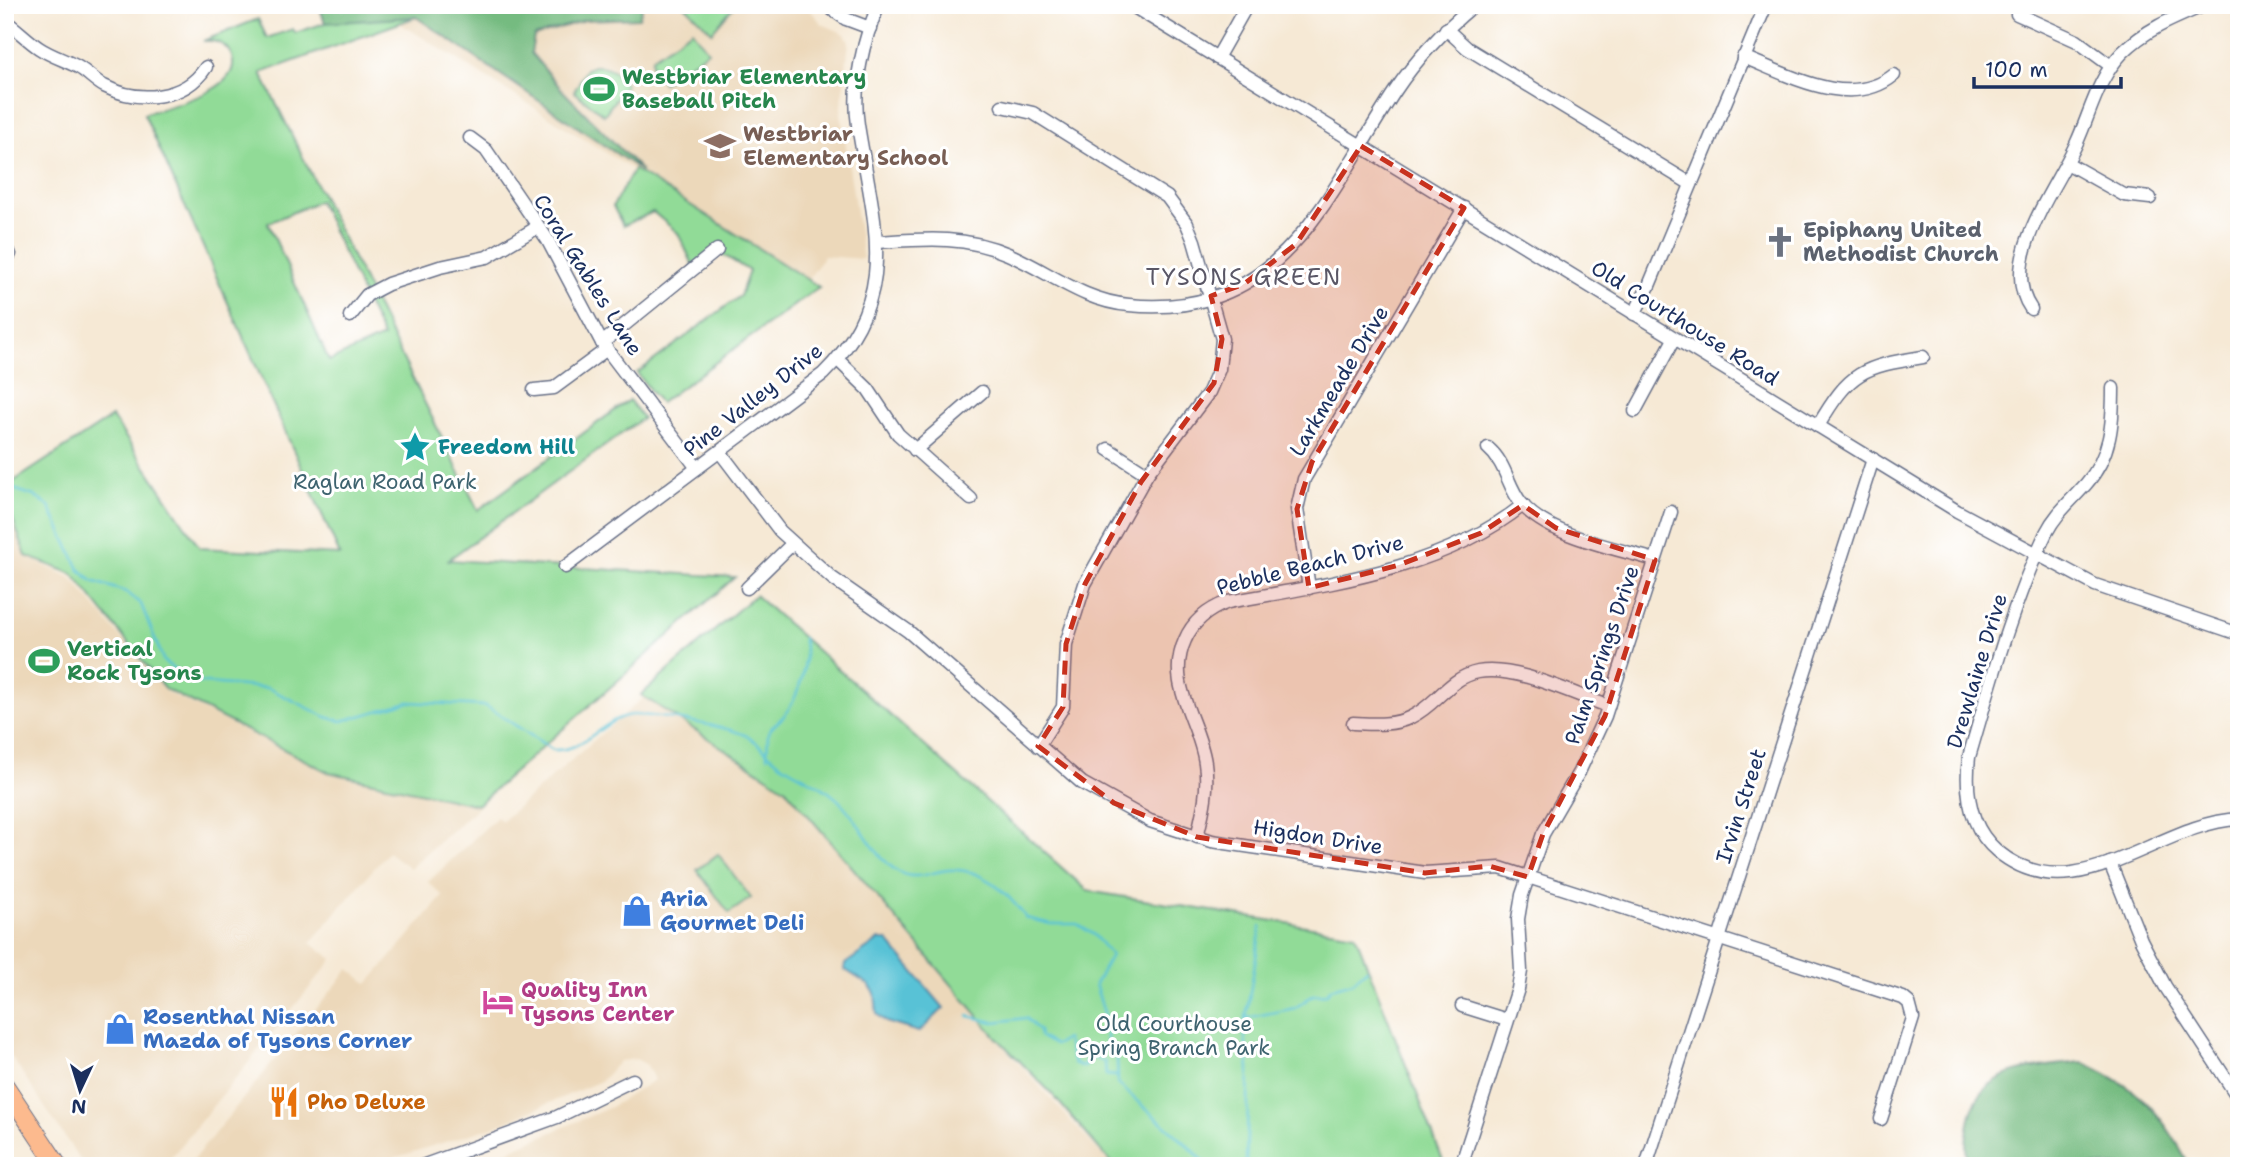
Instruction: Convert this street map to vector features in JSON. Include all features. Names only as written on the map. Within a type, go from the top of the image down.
[{"type":"highway","points":[[5,1086],[58,1166]]},
{"type":"street","points":[[826,5],[845,19],[870,27]]},
{"type":"street","name":"Pine Valley Drive","points":[[565,567],[838,360],[850,344],[868,310],[877,272],[878,242],[857,110],[859,75],[870,27],[879,5]]},
{"type":"street","name":"Old Courthouse Road","points":[[1130,5],[1957,511],[2095,585],[2239,634]]},
{"type":"street","points":[[1217,58],[1247,5]]},
{"type":"street","points":[[878,242],[930,237],[979,244],[1011,255],[1080,293],[1123,305],[1161,307],[1232,290],[1254,278],[1296,244],[1321,212],[1413,66],[1446,29],[1474,5]]},
{"type":"street","points":[[1634,314],[1648,288],[1766,5]]},
{"type":"street","points":[[2032,309],[2022,285],[2026,245],[2036,217],[2067,163],[2093,99],[2111,66],[2154,27],[2204,5]]},
{"type":"street","points":[[2017,14],[2077,41],[2111,66]]},
{"type":"street","points":[[5,21],[38,48],[123,93],[144,97],[175,92],[194,82],[205,67]]},
{"type":"street","points":[[1446,29],[1466,48],[1691,184]]},
{"type":"street","points":[[1743,57],[1831,89],[1865,89],[1894,75]]},
{"type":"street","points":[[1003,106],[1033,113],[1167,197],[1187,224],[1211,296],[1222,340],[1219,369],[1209,392],[1147,474],[1076,603],[1066,643],[1063,707],[1038,746]]},
{"type":"street","name":"Coral Gables Lane","points":[[470,138],[485,150],[538,227],[605,346],[697,468]]},
{"type":"street","points":[[2067,163],[2124,195],[2150,198]]},
{"type":"street","name":"Larkmeade Drive","points":[[1309,588],[1297,509],[1304,479],[1464,208]]},
{"type":"street","points":[[350,316],[367,295],[388,284],[440,267],[486,257],[538,227]]},
{"type":"street","points":[[534,390],[554,388],[717,250]]},
{"type":"street","points":[[1635,411],[1674,339]]},
{"type":"street","points":[[1818,426],[1838,393],[1858,373],[1887,363],[1923,357]]},
{"type":"street","points":[[838,360],[862,382],[898,435],[971,499]]},
{"type":"street","name":"Drewlaine Drive","points":[[2113,388],[2112,425],[2105,455],[2088,482],[2059,512],[2023,587],[1969,757],[1967,774],[1971,809],[1976,824],[1992,847],[2030,869],[2075,874],[2210,823],[2239,819]]},
{"type":"street","points":[[915,450],[982,392]]},
{"type":"street","points":[[1488,448],[1503,463],[1523,505],[1541,521],[1655,561]]},
{"type":"street","points":[[1108,449],[1147,474]]},
{"type":"street","name":"Higdon Drive","points":[[720,452],[792,544],[832,578],[908,631],[1082,783],[1114,803],[1173,830],[1197,837],[1425,873],[1489,866],[1719,937],[1903,998],[1909,1003],[1913,1017],[1881,1119]]},
{"type":"street","name":"Irvin Street","points":[[1646,1166],[1874,459]]},
{"type":"street","name":"Pebble Beach Drive","points":[[1197,837],[1205,805],[1207,781],[1201,745],[1180,687],[1178,661],[1184,641],[1195,622],[1216,607],[1309,588],[1399,565],[1481,533],[1523,505]]},
{"type":"street","name":"Palm Springs Drive","points":[[1461,1166],[1521,971],[1518,919],[1528,877],[1543,834],[1592,749],[1671,512]]},
{"type":"street","points":[[747,588],[792,544]]},
{"type":"street","points":[[1353,723],[1383,724],[1406,720],[1424,710],[1454,682],[1490,671],[1521,676],[1608,706]]},
{"type":"street","points":[[2110,863],[2141,940],[2165,986],[2239,1099]]},
{"type":"street","points":[[1462,1006],[1507,1020]]},
{"type":"street","points":[[422,1166],[557,1117],[634,1080]]},
{"type":"highlighted area","points":[[1361,146],[1464,208],[1312,462],[1297,509],[1309,588],[1399,565],[1481,533],[1523,505],[1556,528],[1655,560],[1605,716],[1543,834],[1528,877],[1489,866],[1425,873],[1197,837],[1114,803],[1038,746],[1063,707],[1066,644],[1085,584],[1141,482],[1214,383],[1222,339],[1211,296],[1244,284],[1296,244]]},
{"type":"shaded area","name":"Westbriar Elementary School","points":[[451,5],[806,5],[822,24],[845,34],[849,41],[841,113],[863,259],[824,256],[808,280],[401,24]]},
{"type":"shaded area","points":[[5,511],[11,512],[26,557],[71,578],[166,692],[330,774],[479,806],[410,868],[388,852],[310,943],[333,959],[164,1166],[84,1166],[5,1047]]},
{"type":"shaded area","points":[[645,696],[786,790],[996,1039],[1112,1166],[472,1166],[611,1107],[654,1080],[647,1065],[636,1059],[619,1061],[601,1081],[493,1127],[368,1166],[188,1166],[349,969],[368,984],[443,896],[428,882],[497,817],[502,821]]},
{"type":"green space","name":"Raglan Road Park","points":[[319,5],[416,17],[261,73],[478,510],[629,400],[643,418],[448,560],[735,577],[477,805],[328,772],[165,689],[73,574],[26,556],[10,511],[5,510],[5,487],[112,417],[200,548],[340,555],[144,114],[202,94],[217,87],[228,77],[233,67],[229,50],[219,43],[203,41],[258,19],[267,38],[293,29],[295,33],[325,23]],"holes":[[[319,201],[383,337],[329,361],[268,223]]]},
{"type":"green space","points":[[319,5],[643,5],[639,18],[585,20],[534,36],[531,53],[563,91],[642,171],[416,17],[325,23]]},
{"type":"green space","points":[[684,5],[735,5],[712,32]]},
{"type":"green space","points":[[692,30],[708,51],[663,83],[651,65],[652,58]]},
{"type":"green space","name":"Westbriar Elementary Baseball Pitch","points":[[594,66],[613,71],[626,85],[604,115],[574,92],[586,69]]},
{"type":"green space","points":[[634,169],[819,287],[660,403],[637,373],[740,296],[749,271],[717,251],[694,267],[678,233],[653,212],[623,226],[613,206]]},
{"type":"green space","name":"Old Courthouse Spring Branch Park","points":[[755,595],[1088,891],[1355,934],[1445,1166],[1114,1166],[1052,1094],[996,1037],[786,789],[641,695]]},
{"type":"green space","points":[[718,854],[751,898],[729,913],[697,870]]},
{"type":"green space","points":[[2082,1062],[2119,1081],[2146,1103],[2169,1130],[2190,1166],[1970,1166],[1966,1145],[1969,1123],[1975,1104],[1984,1090],[2011,1073]]},
{"type":"water","points":[[879,940],[887,940],[944,1008],[919,1032],[886,1022],[877,1014],[875,993],[869,985],[844,969],[845,964]]},
{"type":"waterway","points":[[5,486],[34,496],[49,506],[79,569],[92,581],[126,592],[141,604],[164,662],[194,682],[268,688],[326,717],[342,721],[409,702],[486,706],[553,750],[576,745],[614,721],[634,715],[710,725],[749,737],[780,763],[837,799],[881,857],[897,871],[910,876],[948,870],[972,873],[983,877],[1002,891],[1026,918],[1051,924],[1077,924],[1094,935],[1111,955],[1095,984],[1107,1022],[1107,1044],[1117,1059],[1118,1083],[1208,1166]]},
{"type":"waterway","points":[[767,756],[768,733],[789,709],[802,679],[805,658],[803,638]]},
{"type":"waterway","points":[[1246,1166],[1249,1069],[1244,1029],[1261,927]]},
{"type":"waterway","points":[[1246,1018],[1295,1008],[1313,995],[1326,994],[1331,988],[1353,982],[1367,969]]},
{"type":"waterway","points":[[968,1016],[994,1022],[1026,1018],[1039,1031],[1040,1037],[1055,1045],[1066,1039],[1074,1063],[1084,1067],[1087,1058],[1092,1057],[1105,1062],[1106,1075],[1117,1076]]},
{"type":"place","name":"Westbriar Elementary Baseball Pitch","points":[[599,89]]},
{"type":"place","name":"Westbriar Elementary School","points":[[720,146]]},
{"type":"place","name":"Epiphany United Methodist Church","points":[[1780,242]]},
{"type":"place","name":"Freedom Hill","points":[[415,447]]},
{"type":"place","name":"Vertical Rock Tysons","points":[[44,661]]},
{"type":"place","name":"Aria Gourmet Deli","points":[[637,911]]},
{"type":"place","name":"Quality Inn Tysons Center","points":[[498,1002]]},
{"type":"place","name":"Rosenthal Nissan Mazda of Tysons Corner","points":[[120,1029]]},
{"type":"place","name":"Pho Deluxe","points":[[284,1102]]},
{"type":"district","name":"TYSONS GREEN","points":[[1244,277]]}]
